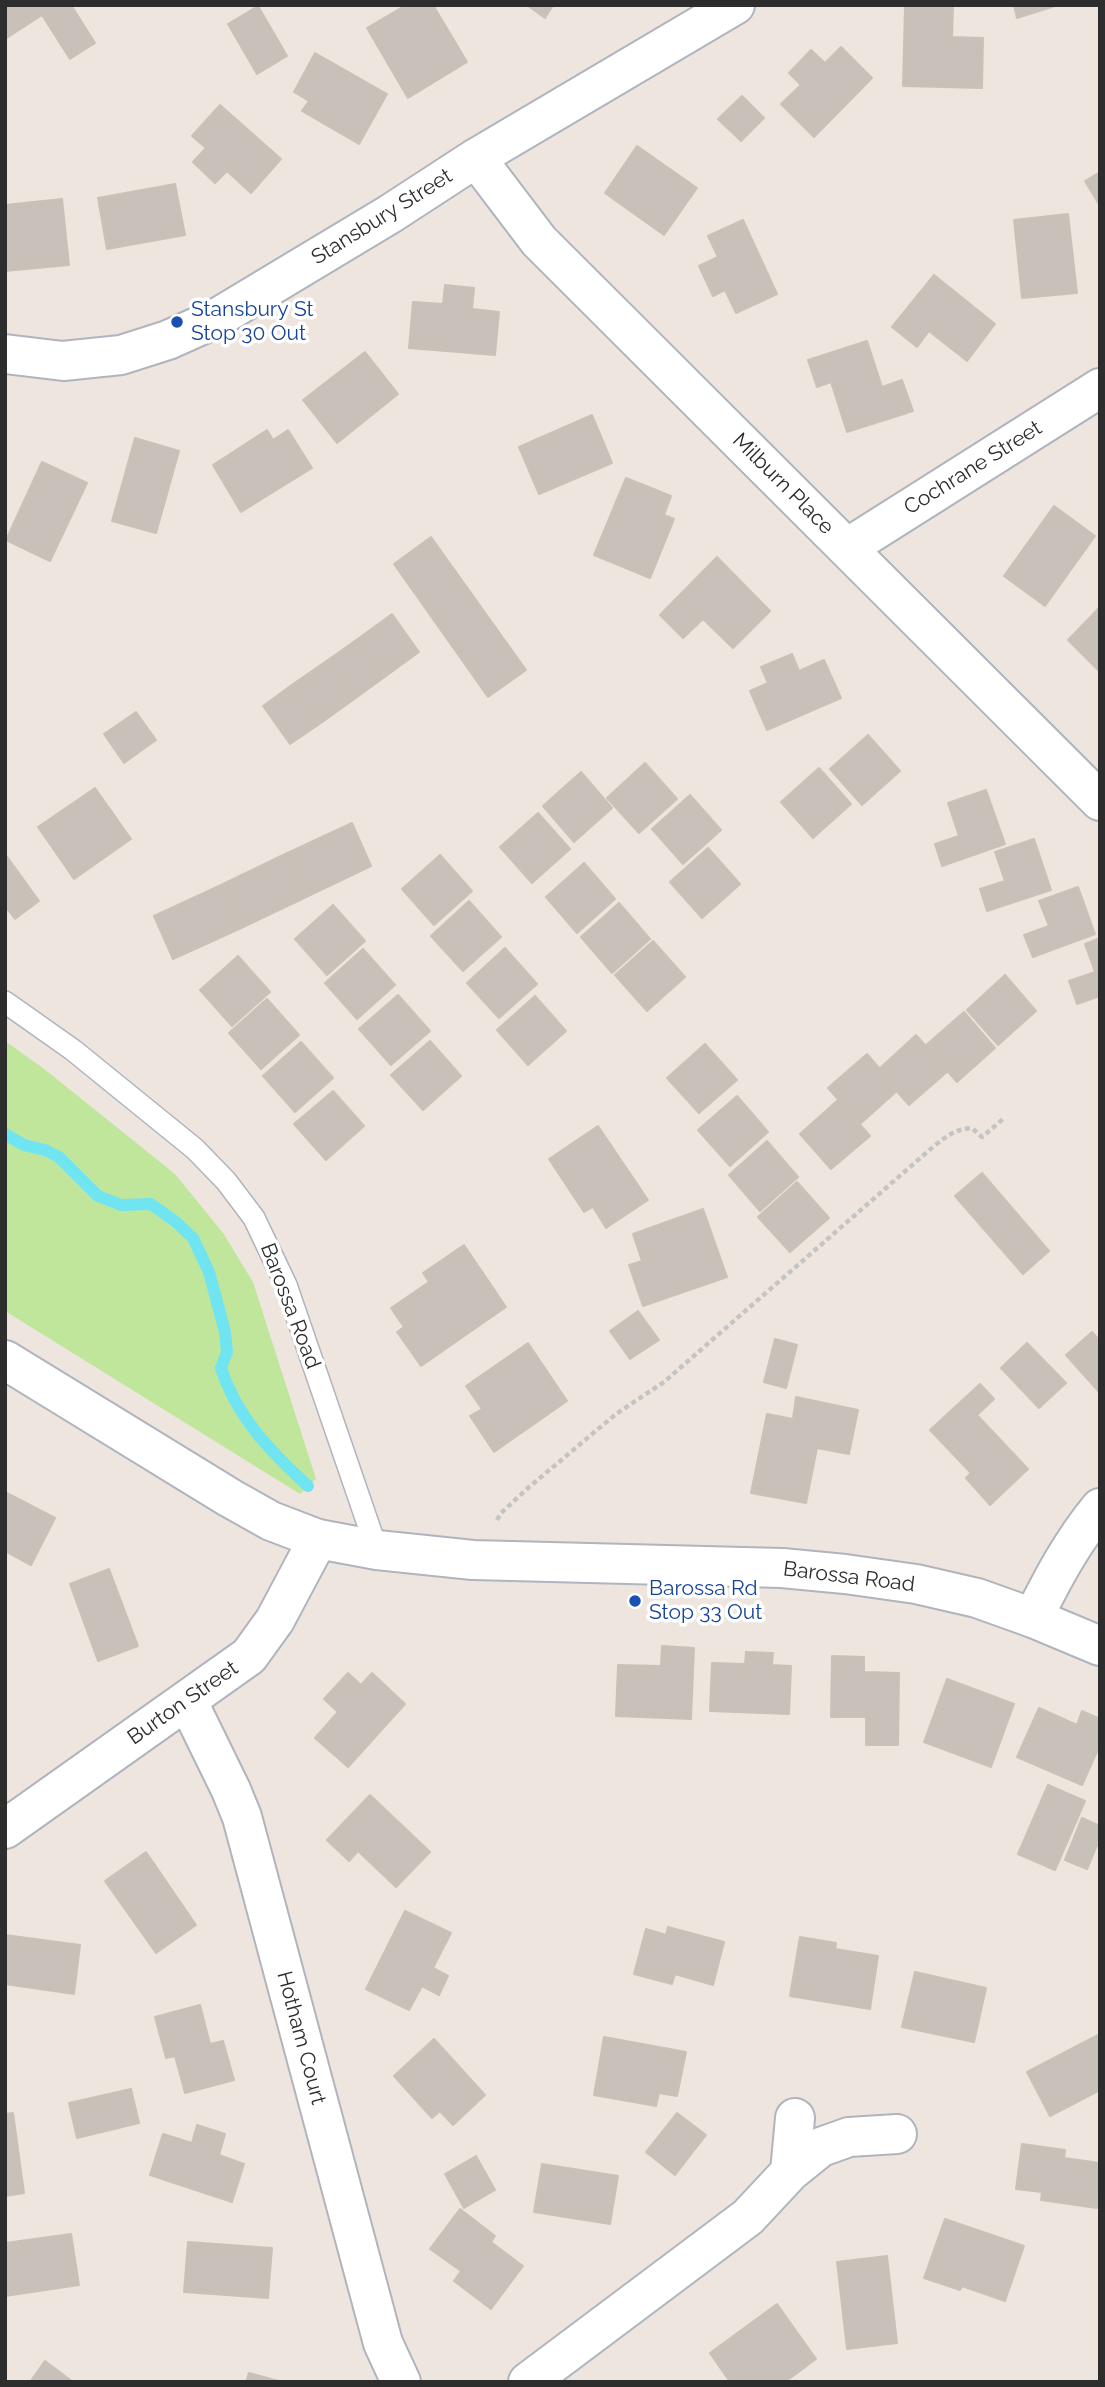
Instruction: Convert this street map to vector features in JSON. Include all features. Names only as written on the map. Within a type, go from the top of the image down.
[{"type":"street","name":"Stansbury Street","points":[[5,354],[63,361],[121,355],[168,340],[217,318],[476,158],[735,5]]},
{"type":"street","name":"Milburn Place","points":[[476,158],[539,242],[1100,801]]},
{"type":"street","name":"Cochrane Street","points":[[847,548],[1100,388]]},
{"type":"street","name":"Barossa Road","points":[[5,1360],[230,1498],[271,1521],[318,1539],[377,1550],[473,1560],[782,1569],[845,1574],[929,1587],[977,1598],[1034,1618],[1100,1647]]},
{"type":"street","points":[[1034,1618],[1058,1567],[1078,1534],[1100,1508]]},
{"type":"street","name":"Burton Street","points":[[5,1829],[249,1656],[275,1620],[318,1539]]},
{"type":"street","name":"Hotham Court","points":[[187,1700],[242,1817],[383,2343],[401,2382]]},
{"type":"street","points":[[790,2172],[795,2118]]},
{"type":"street","points":[[528,2382],[748,2217],[790,2172],[821,2147],[849,2137],[897,2134]]},
{"type":"lane","name":"Barossa Road","points":[[5,1002],[73,1050],[195,1149],[226,1181],[254,1219],[286,1285],[377,1550]]},
{"type":"path","points":[[473,1560],[501,1513],[528,1488],[616,1415],[664,1382],[953,1130],[972,1128],[982,1137],[1003,1119]]},
{"type":"green space","points":[[5,1041],[43,1068],[175,1174],[223,1233],[253,1282],[316,1479],[300,1494],[5,1311]]},
{"type":"building","points":[[5,5],[71,5],[95,43],[70,59],[42,15],[5,39]]},
{"type":"building","points":[[406,5],[433,5],[467,62],[408,98],[367,28]]},
{"type":"building","points":[[527,5],[553,5],[545,18]]},
{"type":"building","points":[[1014,5],[1058,5],[1017,18]]},
{"type":"building","points":[[258,6],[287,56],[257,74],[228,24]]},
{"type":"building","points":[[905,7],[953,8],[952,37],[983,38],[982,88],[903,86]]},
{"type":"building","points":[[841,47],[872,78],[814,137],[781,104],[801,85],[789,73],[811,50],[825,63]]},
{"type":"building","points":[[315,53],[387,94],[359,144],[302,111],[309,101],[294,92]]},
{"type":"building","points":[[742,96],[764,118],[741,141],[718,119]]},
{"type":"building","points":[[220,105],[281,159],[251,193],[227,171],[215,183],[193,162],[206,148],[192,136]]},
{"type":"building","points":[[637,146],[697,188],[664,235],[605,193]]},
{"type":"building","points":[[1100,172],[1100,206],[1085,181]]},
{"type":"building","points":[[175,184],[185,235],[107,249],[98,198]]},
{"type":"building","points":[[62,199],[69,265],[5,271],[5,205]]},
{"type":"building","points":[[1068,214],[1077,293],[1022,298],[1014,220]]},
{"type":"building","points":[[743,220],[777,294],[736,313],[725,290],[713,296],[699,266],[718,257],[708,236]]},
{"type":"building","points":[[934,275],[995,324],[967,361],[929,331],[917,347],[892,327]]},
{"type":"building","points":[[445,285],[474,288],[472,309],[499,312],[495,355],[409,348],[413,302],[443,304]]},
{"type":"building","points":[[867,341],[882,387],[902,380],[913,411],[847,432],[831,382],[817,387],[808,360]]},
{"type":"building","points":[[365,352],[398,394],[337,443],[303,400]]},
{"type":"building","points":[[592,415],[612,463],[539,494],[519,447]]},
{"type":"building","points":[[267,430],[273,440],[288,430],[312,468],[241,512],[213,465]]},
{"type":"building","points":[[135,438],[179,451],[156,533],[112,521]]},
{"type":"building","points":[[42,462],[87,483],[50,561],[6,540]]},
{"type":"building","points":[[626,478],[671,496],[664,515],[674,519],[650,578],[594,555]]},
{"type":"building","points":[[1054,506],[1095,536],[1045,606],[1004,576]]},
{"type":"building","points":[[431,537],[526,670],[488,697],[394,564]]},
{"type":"building","points":[[717,557],[770,611],[733,648],[703,619],[683,638],[660,615]]},
{"type":"building","points":[[1100,607],[1100,672],[1068,640]]},
{"type":"building","points":[[392,614],[419,652],[386,676],[359,638]]},
{"type":"building","points":[[359,638],[386,676],[353,700],[325,662]]},
{"type":"building","points":[[792,654],[799,671],[824,660],[841,698],[767,730],[750,691],[768,683],[761,667]]},
{"type":"building","points":[[325,662],[353,700],[321,723],[293,684]]},
{"type":"building","points":[[293,684],[321,723],[290,744],[263,706]]},
{"type":"building","points":[[136,712],[156,740],[124,763],[104,734]]},
{"type":"building","points":[[868,735],[900,771],[862,805],[830,769]]},
{"type":"building","points":[[645,763],[677,799],[639,833],[607,798]]},
{"type":"building","points":[[819,768],[851,804],[813,838],[781,802]]},
{"type":"building","points":[[581,772],[612,808],[574,842],[543,806]]},
{"type":"building","points":[[95,788],[131,839],[74,879],[38,827]]},
{"type":"building","points":[[986,790],[1005,844],[942,866],[935,844],[959,836],[948,803]]},
{"type":"building","points":[[690,795],[721,830],[683,864],[652,829]]},
{"type":"building","points":[[538,813],[570,849],[532,883],[500,847]]},
{"type":"building","points":[[352,823],[371,866],[302,899],[281,856]]},
{"type":"building","points":[[1034,839],[1051,890],[987,911],[980,889],[1005,881],[995,852]]},
{"type":"building","points":[[708,848],[740,884],[702,918],[670,882]]},
{"type":"building","points":[[5,854],[39,901],[15,919],[5,906]]},
{"type":"building","points":[[440,855],[472,891],[434,925],[402,889]]},
{"type":"building","points":[[281,856],[302,899],[239,929],[219,886]]},
{"type":"building","points":[[584,863],[615,899],[577,933],[546,897]]},
{"type":"building","points":[[219,886],[239,929],[173,959],[154,916]]},
{"type":"building","points":[[1078,887],[1095,934],[1033,957],[1024,935],[1049,926],[1039,901]]},
{"type":"building","points":[[469,901],[501,937],[463,971],[431,936]]},
{"type":"building","points":[[619,903],[650,939],[612,973],[581,937]]},
{"type":"building","points":[[333,905],[365,941],[327,975],[295,939]]},
{"type":"building","points":[[1100,938],[1100,996],[1077,1004],[1069,981],[1095,972],[1085,944]]},
{"type":"building","points":[[653,941],[685,977],[647,1011],[615,975]]},
{"type":"building","points":[[505,948],[537,984],[499,1018],[467,983]]},
{"type":"building","points":[[363,949],[395,985],[357,1019],[325,983]]},
{"type":"building","points":[[238,956],[270,992],[232,1026],[200,990]]},
{"type":"building","points":[[1005,975],[1036,1011],[998,1045],[967,1010]]},
{"type":"building","points":[[398,995],[430,1031],[391,1065],[359,1029]]},
{"type":"building","points":[[535,996],[566,1031],[528,1065],[497,1030]]},
{"type":"building","points":[[267,999],[299,1035],[261,1069],[229,1033]]},
{"type":"building","points":[[964,1012],[995,1048],[957,1082],[925,1046]]},
{"type":"building","points":[[916,1035],[948,1071],[909,1105],[878,1070]]},
{"type":"building","points":[[430,1041],[461,1076],[423,1110],[391,1075]]},
{"type":"building","points":[[301,1042],[333,1078],[295,1112],[263,1076]]},
{"type":"building","points":[[705,1044],[737,1080],[699,1113],[667,1078]]},
{"type":"building","points":[[867,1054],[898,1090],[860,1124],[828,1088]]},
{"type":"building","points":[[333,1091],[364,1126],[326,1160],[294,1124]]},
{"type":"building","points":[[737,1096],[768,1132],[730,1166],[698,1130]]},
{"type":"building","points":[[838,1100],[870,1136],[831,1169],[800,1134]]},
{"type":"building","points":[[598,1126],[648,1200],[606,1228],[593,1207],[584,1212],[549,1159]]},
{"type":"building","points":[[767,1141],[798,1177],[760,1211],[729,1175]]},
{"type":"building","points":[[982,1173],[1049,1251],[1023,1274],[955,1196]]},
{"type":"building","points":[[797,1182],[829,1218],[790,1252],[758,1217]]},
{"type":"building","points":[[703,1209],[727,1277],[643,1306],[629,1265],[642,1261],[633,1234]]},
{"type":"building","points":[[464,1245],[506,1307],[421,1366],[397,1332],[404,1327],[391,1308],[429,1282],[423,1273]]},
{"type":"building","points":[[638,1311],[659,1340],[630,1359],[610,1331]]},
{"type":"building","points":[[1092,1332],[1100,1341],[1100,1393],[1066,1355]]},
{"type":"building","points":[[775,1339],[797,1345],[786,1388],[764,1382]]},
{"type":"building","points":[[528,1343],[567,1401],[494,1452],[470,1416],[482,1409],[466,1386]]},
{"type":"building","points":[[1027,1343],[1066,1383],[1039,1408],[1001,1368]]},
{"type":"building","points":[[980,1384],[994,1399],[977,1415],[1028,1469],[990,1505],[966,1478],[971,1473],[930,1430]]},
{"type":"building","points":[[796,1397],[858,1410],[849,1454],[817,1448],[806,1503],[751,1493],[767,1414],[793,1419]]},
{"type":"building","points":[[5,1492],[55,1518],[31,1565],[5,1551]]},
{"type":"building","points":[[109,1569],[138,1646],[98,1661],[70,1584]]},
{"type":"building","points":[[662,1646],[694,1648],[691,1719],[616,1716],[618,1665],[661,1666]]},
{"type":"building","points":[[746,1652],[773,1653],[772,1665],[791,1666],[789,1714],[710,1711],[712,1663],[745,1664]]},
{"type":"building","points":[[832,1656],[864,1657],[864,1672],[899,1673],[898,1745],[866,1745],[866,1717],[831,1717]]},
{"type":"building","points":[[348,1673],[361,1685],[372,1673],[405,1704],[348,1767],[315,1738],[338,1712],[324,1699]]},
{"type":"building","points":[[947,1679],[1014,1704],[991,1767],[924,1742]]},
{"type":"building","points":[[1039,1708],[1077,1725],[1082,1711],[1100,1719],[1100,1745],[1082,1785],[1017,1757]]},
{"type":"building","points":[[1048,1785],[1085,1801],[1055,1870],[1018,1854]]},
{"type":"building","points":[[370,1795],[430,1852],[396,1887],[358,1851],[349,1861],[327,1840]]},
{"type":"building","points":[[1082,1818],[1100,1826],[1100,1838],[1087,1869],[1065,1860]]},
{"type":"building","points":[[146,1852],[196,1925],[156,1953],[105,1881]]},
{"type":"building","points":[[405,1911],[451,1933],[433,1968],[448,1976],[439,1995],[422,1986],[409,2010],[366,1989]]},
{"type":"building","points":[[668,1927],[724,1942],[713,1985],[675,1974],[672,1984],[634,1974],[646,1929],[666,1935]]},
{"type":"building","points":[[5,1935],[80,1945],[74,1994],[5,1984]]},
{"type":"building","points":[[800,1937],[836,1943],[835,1949],[878,1956],[870,2009],[790,1996]]},
{"type":"building","points":[[915,1972],[986,1988],[974,2042],[902,2027]]},
{"type":"building","points":[[200,2005],[210,2044],[223,2041],[234,2080],[185,2093],[175,2056],[166,2058],[155,2017]]},
{"type":"building","points":[[1100,2034],[1100,2090],[1050,2116],[1027,2072]]},
{"type":"building","points":[[604,2037],[686,2052],[677,2096],[659,2093],[656,2106],[594,2095]]},
{"type":"building","points":[[434,2039],[485,2095],[453,2125],[440,2111],[432,2118],[394,2076]]},
{"type":"building","points":[[131,2089],[139,2123],[77,2138],[69,2103]]},
{"type":"building","points":[[13,2113],[24,2193],[5,2196],[5,2114]]},
{"type":"building","points":[[677,2113],[706,2135],[675,2175],[646,2152]]},
{"type":"building","points":[[197,2125],[225,2134],[219,2155],[244,2164],[232,2202],[150,2175],[163,2134],[192,2143]]},
{"type":"building","points":[[1022,2144],[1065,2150],[1064,2158],[1100,2163],[1097,2208],[1041,2200],[1042,2192],[1016,2189]]},
{"type":"building","points":[[476,2156],[495,2190],[464,2208],[445,2174]]},
{"type":"building","points":[[542,2164],[618,2176],[610,2224],[534,2212]]},
{"type":"building","points":[[460,2209],[495,2236],[491,2242],[523,2266],[491,2309],[454,2281],[461,2271],[430,2249]]},
{"type":"building","points":[[945,2219],[1024,2246],[1005,2301],[962,2286],[960,2290],[924,2278]]},
{"type":"building","points":[[71,2234],[79,2285],[5,2296],[5,2243]]},
{"type":"building","points":[[188,2242],[272,2248],[268,2298],[184,2292]]},
{"type":"building","points":[[887,2256],[897,2343],[847,2349],[837,2262]]},
{"type":"building","points":[[777,2304],[816,2359],[785,2382],[730,2382],[710,2353]]},
{"type":"building","points":[[45,2361],[73,2382],[30,2382]]},
{"type":"building","points":[[249,2373],[282,2382],[246,2382]]},
{"type":"waterway","points":[[5,1134],[24,1145],[59,1157],[98,1196],[121,1205],[151,1204],[193,1238],[209,1272],[225,1332],[227,1352],[221,1368],[228,1386],[236,1403],[257,1433],[308,1486]]},
{"type":"place","name":"Stansbury St Stop 30 Out","points":[[177,322]]},
{"type":"place","name":"Barossa Rd Stop 33 Out","points":[[635,1601]]}]
